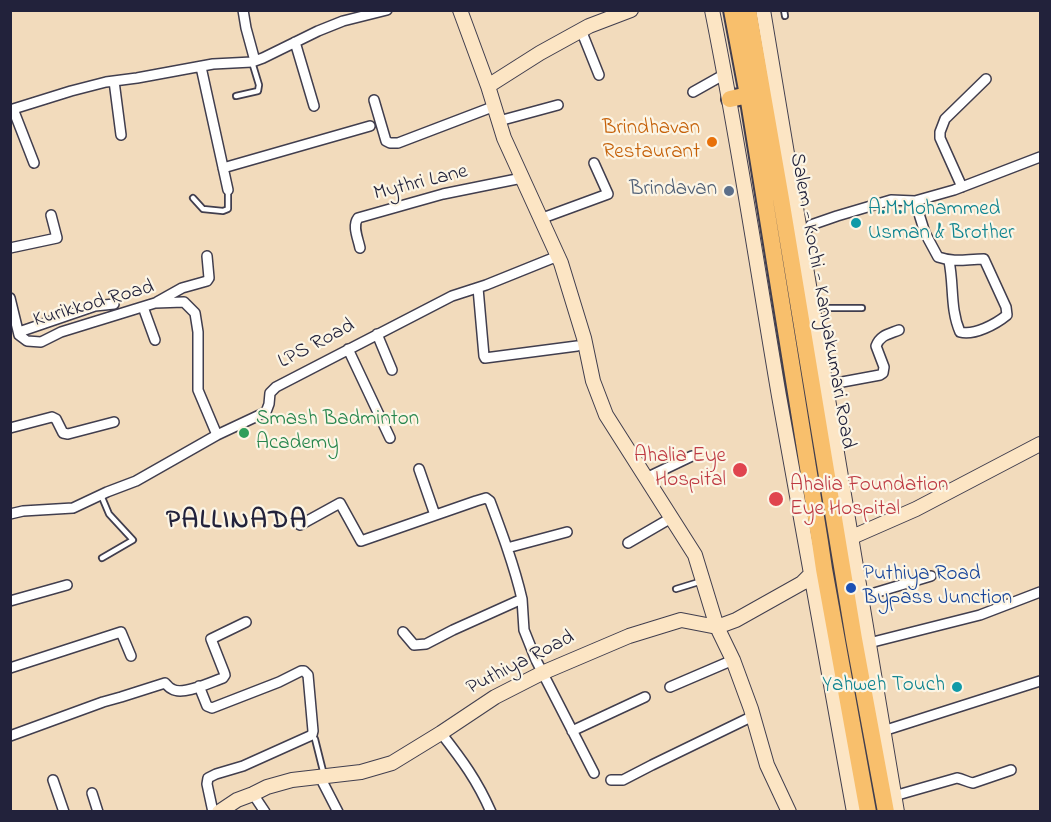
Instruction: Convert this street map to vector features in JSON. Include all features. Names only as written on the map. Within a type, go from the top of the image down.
[{"type":"highway","name":"Salem - Kochi - Kanyakumari Road","points":[[732,10],[748,95],[813,543],[824,569],[868,812]]},
{"type":"highway","name":"Salem - Kochi - Kanyakumari Road","points":[[748,10],[845,540],[854,639],[886,812]]},
{"type":"highway","points":[[730,99],[748,95]]},
{"type":"highway","points":[[764,201],[781,199]]},
{"type":"street","points":[[243,10],[253,61]]},
{"type":"street","points":[[34,163],[12,109],[106,82],[213,64],[253,61],[343,21],[387,10]]},
{"type":"street","points":[[460,10],[495,106],[504,138],[561,263],[584,338],[593,381],[606,415],[695,555],[717,627],[733,660],[753,716],[767,765],[789,812]]},
{"type":"street","points":[[488,86],[581,30],[631,10]]},
{"type":"street","points":[[712,10],[813,543],[810,575],[854,812]]},
{"type":"street","points":[[763,10],[826,385],[845,540],[861,597],[897,812]]},
{"type":"street","points":[[581,30],[599,75]]},
{"type":"street","points":[[295,42],[314,106]]},
{"type":"street","points":[[201,67],[228,190]]},
{"type":"street","points":[[693,92],[725,74]]},
{"type":"street","points":[[962,187],[940,138],[940,132],[945,119],[986,79]]},
{"type":"street","points":[[114,81],[121,135]]},
{"type":"street","points":[[374,100],[386,141],[390,143],[405,140],[495,106]]},
{"type":"street","points":[[499,121],[558,105]]},
{"type":"street","points":[[223,168],[370,126]]},
{"type":"street","points":[[801,237],[811,225],[837,216],[891,200],[915,201],[962,187],[1041,157]]},
{"type":"street","points":[[540,219],[608,194],[594,163]]},
{"type":"street","name":"Mythri Lane","points":[[360,248],[355,226],[358,218],[443,194],[522,178]]},
{"type":"street","points":[[915,201],[930,245],[938,257],[949,261],[984,259],[1006,307],[1007,315],[999,322],[975,332],[967,334],[960,332],[952,305],[952,275],[949,261]]},
{"type":"street","points":[[10,248],[57,238],[51,215]]},
{"type":"street","points":[[155,303],[182,288],[207,280],[209,278],[207,256]]},
{"type":"street","name":"LPS Road","points":[[10,514],[73,508],[136,481],[217,435],[266,412],[270,393],[276,387],[452,296],[558,256]]},
{"type":"street","points":[[478,288],[485,358],[577,346]]},
{"type":"street","name":"Kurikkod Road","points":[[11,303],[20,335],[27,341],[41,342],[61,332],[155,303],[184,302],[195,313],[198,332],[198,390],[217,435]]},
{"type":"street","points":[[19,332],[95,306],[114,304]]},
{"type":"street","points":[[143,307],[155,340]]},
{"type":"street","points":[[826,385],[883,373],[884,367],[876,346],[878,340],[881,336],[899,330]]},
{"type":"street","points":[[377,334],[392,370]]},
{"type":"street","points":[[348,350],[390,438]]},
{"type":"street","points":[[10,428],[52,417],[56,419],[63,433],[68,434],[114,422]]},
{"type":"street","points":[[845,540],[916,509],[1041,444]]},
{"type":"street","points":[[646,478],[692,456]]},
{"type":"street","points":[[419,469],[435,514]]},
{"type":"street","points":[[300,525],[340,503],[361,541],[476,501],[486,498],[490,501],[515,570],[522,599],[524,630],[542,673],[594,773]]},
{"type":"street","points":[[628,543],[671,518]]},
{"type":"street","points":[[507,548],[567,532]]},
{"type":"street","points":[[717,627],[736,620],[802,582],[810,575]]},
{"type":"street","points":[[861,597],[931,576]]},
{"type":"street","points":[[10,601],[67,585]]},
{"type":"street","points":[[869,643],[980,615],[1041,592]]},
{"type":"street","points":[[403,632],[414,645],[426,644],[522,599]]},
{"type":"street","name":"Puthiya Road","points":[[219,812],[237,800],[267,787],[292,780],[361,772],[392,762],[495,697],[542,673],[629,636],[681,620],[717,627]]},
{"type":"street","points":[[10,736],[102,702],[165,683],[180,692],[223,678],[225,675],[211,639],[246,622]]},
{"type":"street","points":[[10,668],[121,632],[131,656]]},
{"type":"street","points":[[670,687],[733,660]]},
{"type":"street","points":[[199,686],[207,706],[212,708],[301,671],[304,670],[308,675],[312,735],[243,766],[208,778],[207,784],[213,812]]},
{"type":"street","points":[[883,732],[1041,681]]},
{"type":"street","points":[[572,731],[645,697]]},
{"type":"street","points":[[611,780],[623,780],[753,716]]},
{"type":"street","points":[[441,733],[480,788],[490,812]]},
{"type":"street","points":[[894,796],[957,778],[973,783],[1011,770]]},
{"type":"street","points":[[322,777],[338,812]]},
{"type":"street","points":[[53,780],[64,812]]},
{"type":"street","points":[[92,793],[98,812]]},
{"type":"street","points":[[253,794],[265,812]]},
{"type":"lane","points":[[236,96],[258,91],[259,85],[253,61]]},
{"type":"lane","points":[[193,198],[202,209],[223,211],[228,209],[228,190]]},
{"type":"lane","points":[[813,308],[862,308]]},
{"type":"lane","points":[[101,495],[109,514],[133,540],[102,558]]},
{"type":"lane","points":[[676,589],[703,580]]},
{"type":"lane","points":[[315,740],[322,777]]},
{"type":"place","name":"Brindhavan Restaurant","points":[[712,142]]},
{"type":"place","name":"Brindavan","points":[[729,191]]},
{"type":"place","name":"A.M.Mohammed Usman & Brother","points":[[856,223]]},
{"type":"place","name":"Smash Badminton Academy","points":[[244,433]]},
{"type":"place","name":"Ahalia Eye Hospital","points":[[740,470]]},
{"type":"place","name":"Ahalia Foundation Eye Hospital","points":[[776,499]]},
{"type":"place","name":"Puthiya Road Bypass Junction","points":[[851,588]]},
{"type":"place","name":"Yahweh Touch","points":[[957,687]]},
{"type":"district","name":"PALLINADA","points":[[237,523]]}]
